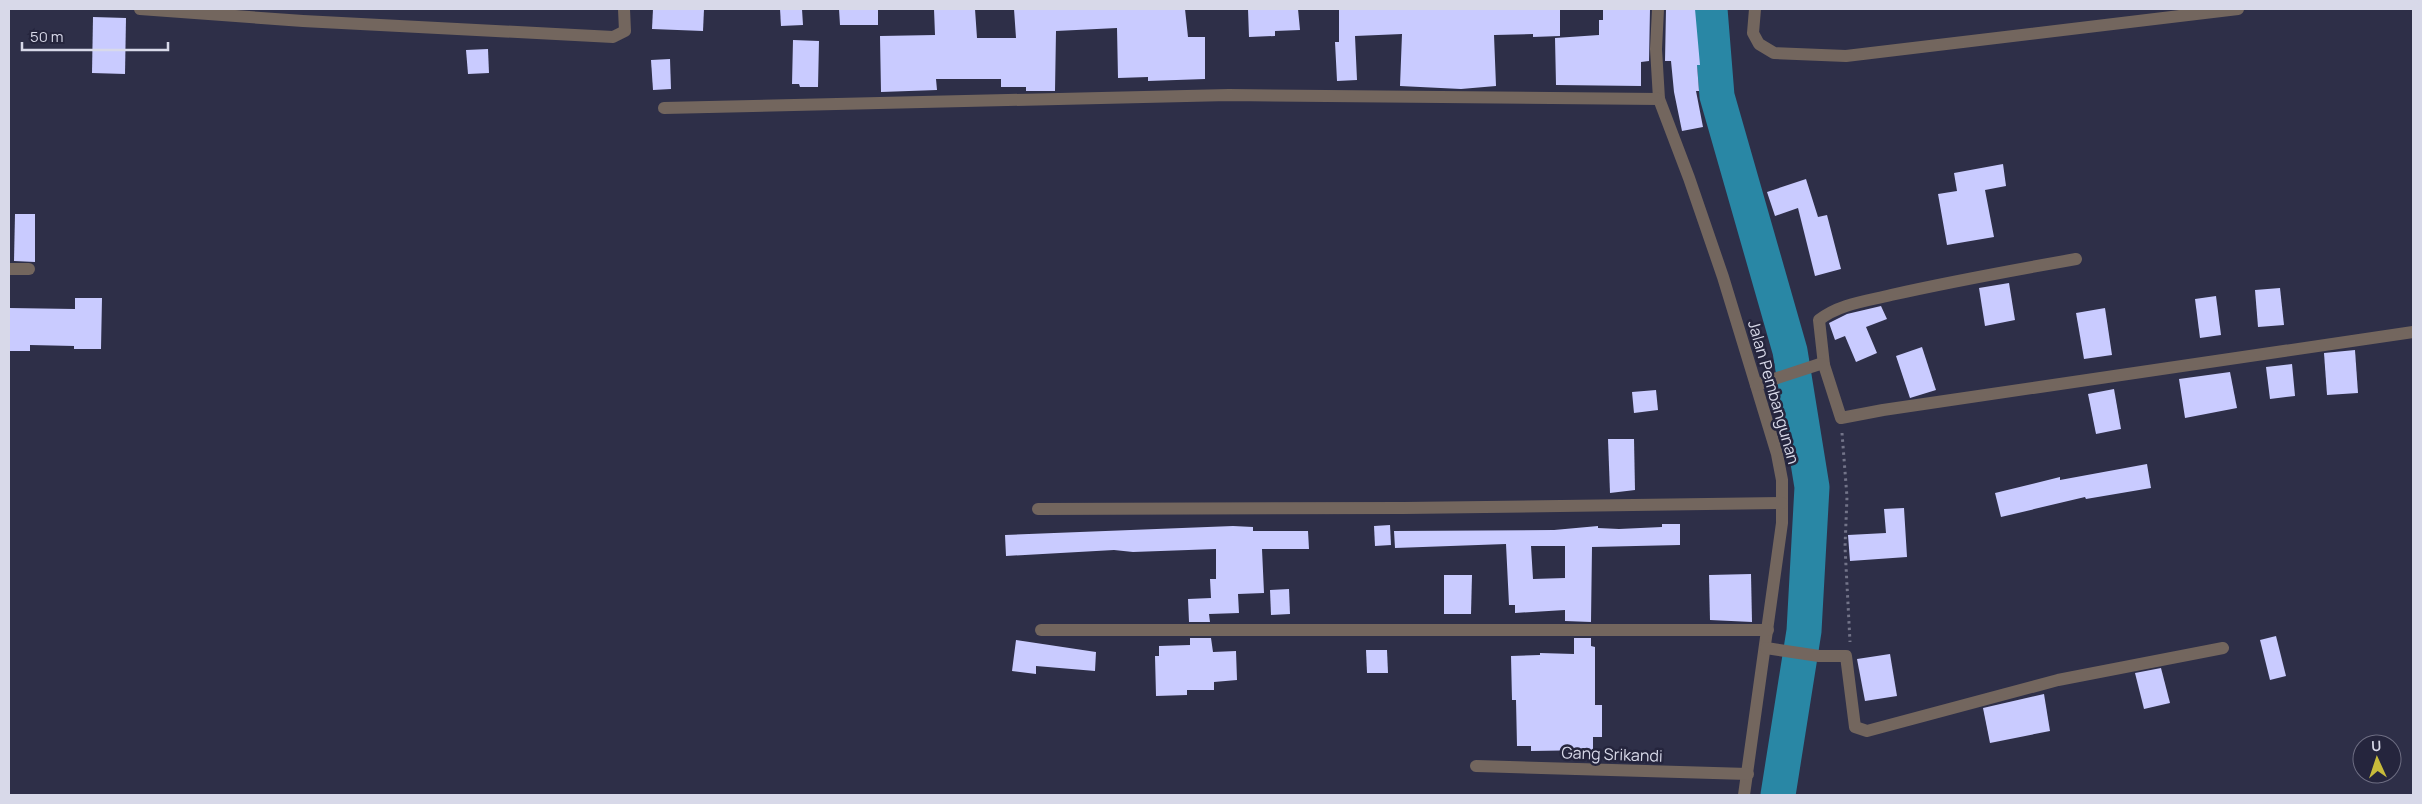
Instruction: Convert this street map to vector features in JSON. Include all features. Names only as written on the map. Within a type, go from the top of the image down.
[{"type":"street","points":[[140,9],[304,22],[613,37],[625,31],[624,9]]},
{"type":"street","name":"Jalan Pembangunan","points":[[1658,9],[1656,49],[1659,99],[1695,196],[1756,385],[1777,454],[1782,480],[1782,503],[1767,648],[1744,795]]},
{"type":"street","points":[[1755,9],[1753,33],[1759,44],[1774,53],[1846,56],[2238,9]]},
{"type":"street","points":[[664,108],[1229,96],[1659,99]]},
{"type":"street","points":[[2076,259],[1956,280],[1848,306],[1827,313],[1819,320],[1824,366],[1841,418],[1883,410],[2413,332]]},
{"type":"street","points":[[9,269],[29,269]]},
{"type":"street","points":[[1756,385],[1820,364],[1824,366]]},
{"type":"street","points":[[1038,509],[1404,508],[1782,503]]},
{"type":"street","points":[[1041,630],[1768,630]]},
{"type":"street","points":[[1767,648],[1819,656],[1846,656],[1855,728],[1867,731],[2058,680],[2223,648]]},
{"type":"street","name":"Gang Srikandi","points":[[1476,766],[1748,774]]},
{"type":"path","points":[[1841,418],[1847,497],[1845,547],[1850,639],[1849,651],[1846,656]]},
{"type":"building","points":[[653,9],[704,9],[703,31],[652,29]]},
{"type":"building","points":[[780,9],[802,9],[803,25],[781,26]]},
{"type":"building","points":[[839,9],[878,9],[878,25],[840,25]]},
{"type":"building","points":[[934,9],[975,9],[977,38],[1016,38],[1014,9],[1185,9],[1188,37],[1205,37],[1205,79],[1148,81],[1148,77],[1118,78],[1117,28],[1056,31],[1055,91],[1026,91],[1026,87],[1001,87],[1001,79],[936,79],[937,90],[881,92],[880,36],[935,35]]},
{"type":"building","points":[[1248,9],[1298,9],[1300,30],[1275,31],[1275,36],[1249,37]]},
{"type":"building","points":[[1339,9],[1560,9],[1560,36],[1533,37],[1533,34],[1494,35],[1496,86],[1461,89],[1400,86],[1402,34],[1355,36],[1357,80],[1337,81],[1335,42],[1339,42]]},
{"type":"building","points":[[1603,9],[1650,9],[1649,61],[1641,62],[1641,86],[1556,85],[1555,38],[1599,35],[1599,20],[1603,20]]},
{"type":"building","points":[[1666,9],[1695,9],[1700,65],[1697,65],[1699,91],[1696,91],[1703,127],[1682,131],[1674,92],[1671,61],[1665,61]]},
{"type":"building","points":[[93,17],[126,18],[125,74],[92,73]]},
{"type":"building","points":[[793,40],[819,41],[818,87],[800,87],[799,84],[792,84]]},
{"type":"building","points":[[488,49],[489,73],[468,74],[466,50]]},
{"type":"building","points":[[670,59],[671,89],[653,90],[651,60]]},
{"type":"building","points":[[2003,164],[2006,186],[1985,190],[1994,237],[1947,245],[1938,194],[1957,191],[1954,173]]},
{"type":"building","points":[[1806,179],[1818,217],[1827,215],[1841,269],[1815,276],[1798,208],[1775,216],[1767,192]]},
{"type":"building","points":[[15,214],[35,214],[35,262],[14,261]]},
{"type":"building","points":[[2009,283],[2015,320],[1985,326],[1979,288]]},
{"type":"building","points":[[2280,288],[2284,325],[2258,327],[2255,290]]},
{"type":"building","points":[[2216,296],[2221,335],[2200,338],[2195,299]]},
{"type":"building","points":[[75,298],[102,298],[101,349],[74,349],[74,346],[30,345],[30,351],[9,351],[9,308],[75,309]]},
{"type":"building","points":[[1881,306],[1887,319],[1866,327],[1877,353],[1856,362],[1845,336],[1835,340],[1829,323],[1847,314]]},
{"type":"building","points":[[2105,308],[2112,355],[2084,359],[2076,313]]},
{"type":"building","points":[[1922,347],[1936,390],[1910,398],[1896,356]]},
{"type":"building","points":[[2355,350],[2358,393],[2327,395],[2324,353]]},
{"type":"building","points":[[2292,364],[2295,396],[2270,399],[2266,367]]},
{"type":"building","points":[[2230,372],[2237,408],[2185,418],[2179,379]]},
{"type":"building","points":[[2114,389],[2121,429],[2096,434],[2088,394]]},
{"type":"building","points":[[1656,390],[1658,410],[1634,413],[1632,392]]},
{"type":"building","points":[[1608,439],[1634,439],[1635,490],[1610,493]]},
{"type":"building","points":[[2147,464],[2151,488],[2086,499],[2085,497],[2001,517],[1995,493],[2060,477],[2060,480]]},
{"type":"building","points":[[1904,508],[1907,557],[1850,561],[1848,535],[1886,533],[1884,509]]},
{"type":"building","points":[[1662,524],[1680,524],[1680,545],[1592,547],[1591,622],[1565,621],[1565,610],[1515,613],[1515,605],[1509,605],[1506,544],[1395,548],[1394,531],[1554,530],[1598,526],[1598,528],[1619,529],[1662,527]],"holes":[[[1531,546],[1565,546],[1565,578],[1533,579]]]},
{"type":"building","points":[[1390,525],[1391,545],[1375,546],[1374,526]]},
{"type":"building","points":[[1233,526],[1253,527],[1253,531],[1308,531],[1309,549],[1262,549],[1264,593],[1238,594],[1239,613],[1209,614],[1210,622],[1189,622],[1188,599],[1211,598],[1210,579],[1216,579],[1216,549],[1133,552],[1114,550],[1006,556],[1005,535]]},
{"type":"building","points":[[1751,574],[1752,622],[1710,620],[1709,575]]},
{"type":"building","points":[[1444,575],[1472,575],[1471,614],[1444,614]]},
{"type":"building","points":[[1289,589],[1290,614],[1271,615],[1270,590]]},
{"type":"building","points":[[2276,636],[2286,676],[2270,680],[2260,640]]},
{"type":"building","points":[[1190,638],[1211,638],[1213,652],[1236,651],[1237,680],[1214,682],[1214,690],[1187,690],[1187,695],[1156,696],[1155,656],[1159,656],[1159,646],[1190,645]]},
{"type":"building","points":[[1574,638],[1591,638],[1591,646],[1595,647],[1595,705],[1602,705],[1602,737],[1593,737],[1593,750],[1531,751],[1531,746],[1517,746],[1516,700],[1512,700],[1511,656],[1540,655],[1540,653],[1574,654]]},
{"type":"building","points":[[1016,640],[1096,652],[1095,671],[1036,666],[1036,674],[1012,671]]},
{"type":"building","points":[[1366,650],[1387,650],[1388,673],[1367,673]]},
{"type":"building","points":[[1890,654],[1897,696],[1865,701],[1857,659]]},
{"type":"building","points":[[2161,668],[2170,703],[2144,709],[2135,673]]},
{"type":"building","points":[[2044,694],[2050,731],[1990,743],[1983,708]]},
{"type":"waterway","points":[[1710,9],[1717,96],[1790,351],[1812,487],[1804,631],[1778,795]]}]
